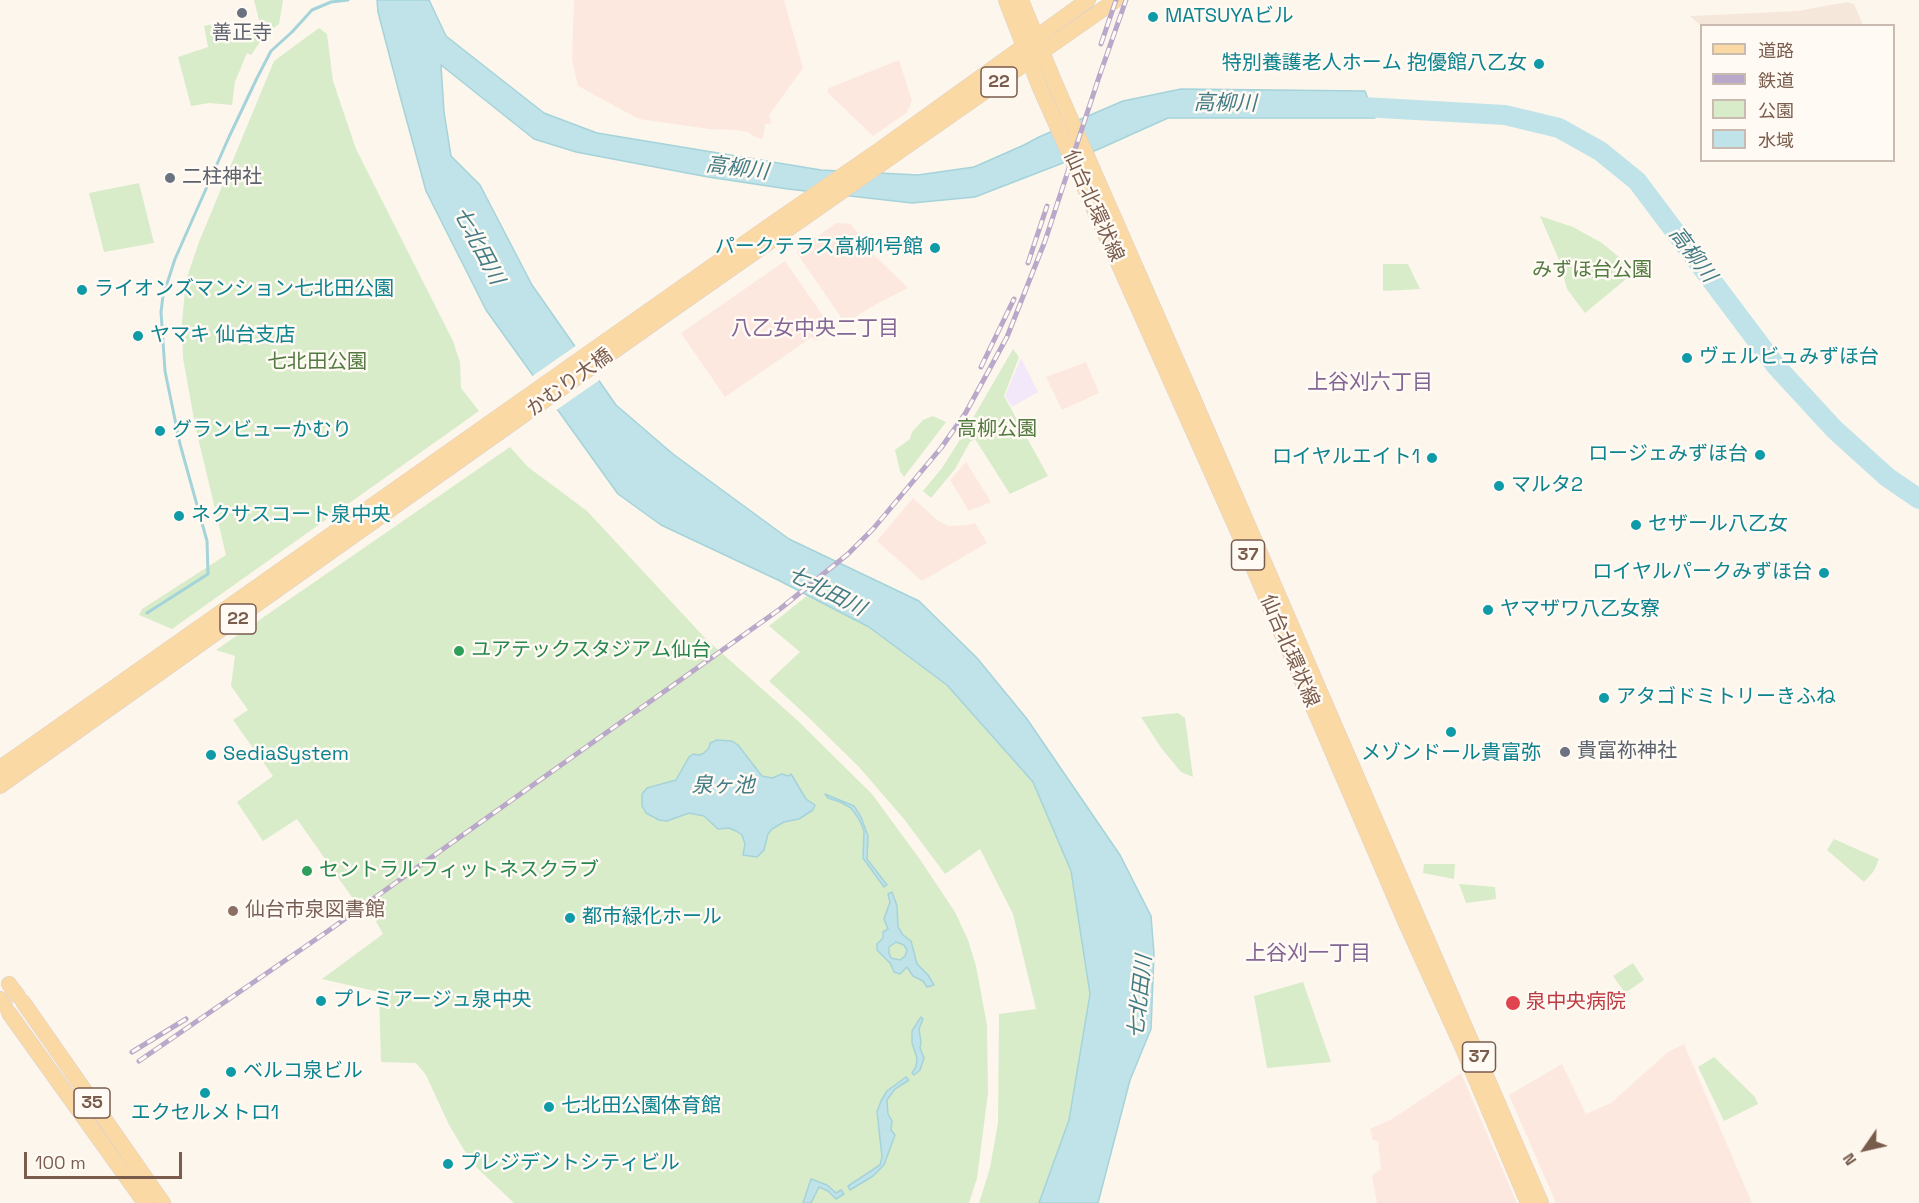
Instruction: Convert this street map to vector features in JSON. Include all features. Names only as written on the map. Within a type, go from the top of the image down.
[{"type":"main road","name":"仙台北環状線","points":[[1006,0],[1057,127],[1082,164],[1193,398],[1541,1203]]},
{"type":"main road","name":"仙台北環状線","points":[[1022,0],[1071,119],[1082,164],[1230,515],[1465,1053],[1528,1203]]},
{"type":"main road","name":"22","points":[[661,310],[808,198],[861,163],[1088,0]]},
{"type":"main road","name":"22","points":[[661,310],[827,203],[1116,0]]},
{"type":"main road","name":"かむり大橋","points":[[471,446],[661,310]]},
{"type":"main road","name":"22","points":[[0,768],[471,446]]},
{"type":"main road","name":"22","points":[[0,786],[471,446]]},
{"type":"main road","name":"35","points":[[11,986],[163,1203]]},
{"type":"main road","name":"35","points":[[5,1006],[145,1203]]},
{"type":"shaded area","points":[[574,0],[784,0],[803,68],[769,115],[771,123],[765,124],[763,139],[748,132],[736,130],[709,129],[639,119],[578,86],[572,60]]},
{"type":"shaded area","points":[[1847,2],[1854,4],[1863,24],[1700,25],[1690,16],[1798,11]]},
{"type":"shaded area","points":[[899,60],[912,101],[906,113],[873,136],[827,92],[829,88]]},
{"type":"shaded area","points":[[836,223],[851,224],[874,255],[908,288],[845,323],[796,252]]},
{"type":"shaded area","points":[[785,261],[828,323],[820,329],[824,336],[816,341],[812,337],[725,397],[681,333]]},
{"type":"shaded area","points":[[1021,358],[1038,392],[1012,407],[1005,396]]},
{"type":"shaded area","points":[[1086,362],[1099,393],[1062,410],[1046,377]]},
{"type":"shaded area","points":[[966,462],[991,502],[969,511],[950,480]]},
{"type":"shaded area","points":[[913,498],[937,520],[948,526],[975,523],[987,543],[922,581],[877,541]]},
{"type":"shaded area","points":[[1684,1044],[1752,1203],[1556,1203],[1509,1095],[1562,1064],[1586,1114],[1611,1103],[1668,1052]]},
{"type":"shaded area","points":[[1461,1073],[1517,1203],[1377,1203],[1372,1176],[1381,1169],[1378,1141],[1373,1140],[1370,1129],[1392,1119]]},
{"type":"green space","points":[[254,0],[283,0],[279,24],[265,35],[251,55],[247,53],[235,82],[232,105],[209,103],[191,106],[178,57],[208,47],[204,26],[226,21],[230,33],[260,24]]},
{"type":"green space","name":"七北田公園","points":[[319,28],[327,34],[333,81],[356,149],[453,341],[460,362],[461,388],[479,411],[172,629],[139,615],[142,609],[226,555],[195,425],[183,358],[182,322],[186,280],[199,242],[274,61]]},
{"type":"green space","points":[[139,183],[154,243],[104,252],[89,193]]},
{"type":"green space","name":"みずほ台公園","points":[[1540,216],[1573,227],[1602,243],[1636,271],[1585,313],[1567,289],[1559,260]]},
{"type":"green space","points":[[1383,264],[1408,264],[1420,289],[1383,291]]},
{"type":"green space","name":"高柳公園","points":[[1013,349],[1019,357],[1004,396],[1048,476],[1010,494],[975,439],[970,442],[955,469],[931,498],[923,491],[942,468]]},
{"type":"green space","points":[[933,416],[946,422],[904,477],[900,471],[895,450],[910,439],[912,432],[923,420]]},
{"type":"green space","points":[[510,447],[528,467],[587,511],[706,639],[797,720],[872,794],[955,912],[968,940],[976,966],[987,1025],[988,1093],[977,1178],[969,1203],[514,1203],[477,1168],[466,1153],[449,1125],[426,1075],[416,1063],[381,1062],[379,992],[322,979],[383,934],[369,909],[363,913],[297,819],[263,841],[237,802],[273,776],[233,720],[248,710],[231,686],[235,656],[216,650]]},
{"type":"green space","points":[[808,595],[869,627],[947,685],[1033,782],[1071,871],[1090,994],[1069,1120],[1039,1203],[979,1203],[990,1168],[998,1123],[999,1014],[1036,1009],[1013,914],[980,849],[945,874],[904,819],[859,767],[769,681],[800,652],[769,626]]},
{"type":"green space","points":[[1178,713],[1185,718],[1193,777],[1181,772],[1162,749],[1141,717]]},
{"type":"green space","points":[[1834,839],[1879,859],[1874,871],[1864,882],[1827,850]]},
{"type":"green space","points":[[1424,864],[1455,864],[1454,879],[1423,873]]},
{"type":"green space","points":[[1459,884],[1495,887],[1496,899],[1466,903]]},
{"type":"green space","points":[[1633,963],[1644,980],[1625,993],[1613,976]]},
{"type":"green space","points":[[1303,982],[1331,1062],[1267,1068],[1254,996]]},
{"type":"green space","points":[[1714,1057],[1755,1097],[1758,1104],[1724,1121],[1698,1067]]},
{"type":"water","name":"七北田川","points":[[377,0],[429,0],[446,36],[544,113],[597,133],[821,170],[918,175],[974,167],[1123,101],[1181,89],[1365,91],[1375,118],[1168,118],[1099,149],[975,197],[912,203],[708,177],[576,152],[534,139],[441,65],[444,112],[451,156],[480,185],[532,285],[616,405],[673,454],[789,539],[919,601],[977,658],[1027,719],[1120,855],[1151,916],[1154,954],[1151,1029],[1130,1080],[1098,1203],[1039,1203],[1069,1120],[1090,994],[1071,871],[1033,782],[947,685],[869,627],[778,580],[661,525],[618,494],[486,310],[426,191],[378,12]]},
{"type":"water","name":"泉ヶ池","points":[[717,740],[732,741],[738,745],[762,776],[772,778],[782,774],[788,776],[791,774],[806,799],[815,805],[813,810],[799,819],[784,822],[772,829],[768,834],[764,850],[757,857],[743,855],[745,844],[742,835],[729,828],[718,829],[704,816],[689,813],[667,821],[659,820],[646,813],[642,806],[642,794],[647,788],[676,780],[689,757],[693,754],[704,753],[710,743]]},
{"type":"water","points":[[825,794],[854,806],[861,817],[868,836],[867,859],[887,885],[884,887],[863,858],[864,831],[859,819],[851,808],[828,798]]},
{"type":"water","points":[[892,892],[897,906],[898,927],[911,941],[917,964],[934,985],[927,987],[923,981],[913,976],[907,967],[900,974],[894,972],[890,963],[877,950],[877,944],[883,938],[883,932],[888,929],[884,919],[890,902],[888,894]],"holes":[[[896,942],[904,945],[907,950],[905,956],[900,960],[891,958],[889,947]]]},
{"type":"water","points":[[921,1017],[923,1019],[919,1029],[920,1048],[924,1058],[920,1070],[914,1075],[912,1073],[916,1067],[917,1058],[912,1043],[912,1031]]},
{"type":"water","points":[[906,1077],[909,1080],[895,1089],[887,1100],[888,1114],[892,1121],[891,1130],[895,1135],[884,1165],[873,1176],[850,1190],[848,1186],[880,1165],[882,1157],[877,1112],[887,1091]]},
{"type":"water","points":[[811,1179],[827,1185],[836,1193],[841,1190],[844,1194],[836,1199],[828,1191],[819,1187],[811,1203],[803,1203]]},
{"type":"pier","points":[[577,345],[601,379],[555,411],[531,377]]},
{"type":"waterway","points":[[147,613],[208,574],[207,541],[180,444],[165,371],[161,312],[163,296],[175,259],[229,137],[271,51],[312,10],[331,2],[348,0]]},
{"type":"waterway","name":"高柳川","points":[[1345,106],[1505,115],[1559,128],[1600,151],[1637,181],[1776,366],[1834,429],[1887,477],[1919,499]]},
{"type":"railway","points":[[1101,44],[1116,0]]},
{"type":"railway","points":[[139,1061],[328,931],[780,609],[848,554],[873,529],[941,448],[965,414],[1007,337],[1045,241],[1126,0]]},
{"type":"railway","points":[[1028,263],[1047,206]]},
{"type":"railway","points":[[981,367],[1014,299]]},
{"type":"railway","points":[[132,1052],[186,1019]]},
{"type":"place","name":"善正寺","points":[[242,13]]},
{"type":"place","name":"MATSUYAビル","points":[[1153,17]]},
{"type":"place","name":"特別養護老人ホーム 抱優館八乙女","points":[[1539,64]]},
{"type":"place","name":"二柱神社","points":[[170,178]]},
{"type":"place","name":"パークテラス高柳1号館","points":[[935,248]]},
{"type":"place","name":"ライオンズマンション七北田公園","points":[[82,290]]},
{"type":"place","name":"ヤマキ 仙台支店","points":[[138,336]]},
{"type":"place","name":"ヴェルビュみずほ台","points":[[1687,358]]},
{"type":"place","name":"グランビューかむり","points":[[160,431]]},
{"type":"place","name":"ロージェみずほ台","points":[[1760,455]]},
{"type":"place","name":"ロイヤルエイト1","points":[[1432,458]]},
{"type":"place","name":"マルタ2","points":[[1499,486]]},
{"type":"place","name":"ネクサスコート泉中央","points":[[179,516]]},
{"type":"place","name":"セザール八乙女","points":[[1636,525]]},
{"type":"place","name":"ロイヤルパークみずほ台","points":[[1824,573]]},
{"type":"place","name":"ヤマザワ八乙女寮","points":[[1488,610]]},
{"type":"place","name":"ユアテックスタジアム仙台","points":[[459,651]]},
{"type":"place","name":"アタゴドミトリーきふね","points":[[1604,698]]},
{"type":"place","name":"メゾンドール貴富弥","points":[[1451,732]]},
{"type":"place","name":"貴富祢神社","points":[[1565,752]]},
{"type":"place","name":"SediaSystem","points":[[211,755]]},
{"type":"place","name":"セントラルフィットネスクラブ","points":[[307,871]]},
{"type":"place","name":"仙台市泉図書館","points":[[233,911]]},
{"type":"place","name":"都市緑化ホール","points":[[570,918]]},
{"type":"place","name":"プレミアージュ泉中央","points":[[321,1001]]},
{"type":"place","name":"泉中央病院","points":[[1513,1003]]},
{"type":"place","name":"ベルコ泉ビル","points":[[231,1072]]},
{"type":"place","name":"エクセルメトロ1","points":[[205,1093]]},
{"type":"place","name":"七北田公園体育館","points":[[549,1107]]},
{"type":"place","name":"プレジデントシティビル","points":[[448,1164]]},
{"type":"district","name":"八乙女中央二丁目","points":[[815,329]]},
{"type":"district","name":"上谷刈六丁目","points":[[1370,383]]},
{"type":"district","name":"上谷刈一丁目","points":[[1308,954]]}]
